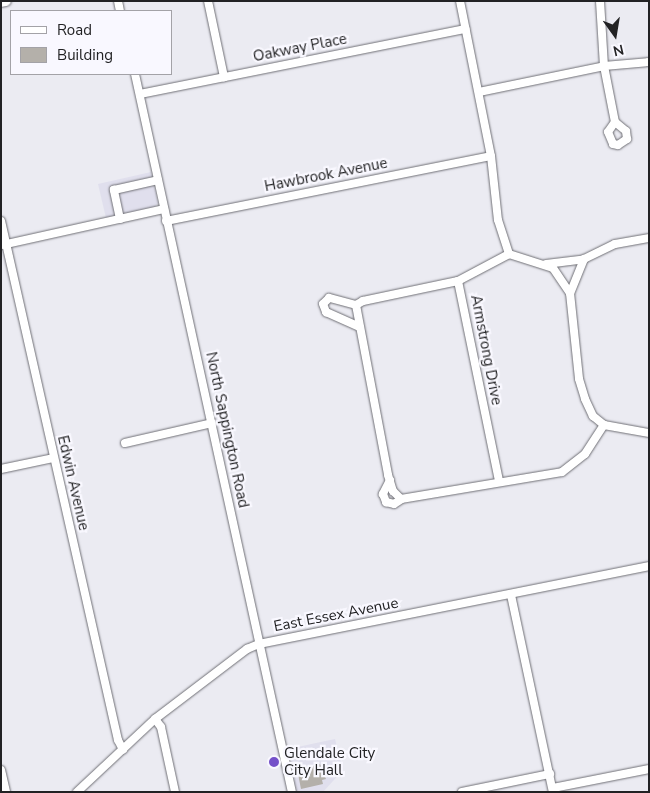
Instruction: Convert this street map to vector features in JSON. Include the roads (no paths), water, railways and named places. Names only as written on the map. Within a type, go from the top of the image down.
[{"type":"main road","points":[[1,2],[6,1]]},
{"type":"street","points":[[208,1],[224,77]]},
{"type":"street","points":[[460,1],[491,156],[498,220],[509,254],[546,264],[553,268],[570,293],[579,379],[593,416],[604,425],[647,431]]},
{"type":"street","points":[[600,1],[604,66],[615,122]]},
{"type":"street","name":"Oakway Place","points":[[140,94],[466,29]]},
{"type":"street","points":[[479,92],[604,66],[649,62]]},
{"type":"street","name":"North Sappington Road","points":[[135,75],[292,792]]},
{"type":"street","name":"Hawbrook Avenue","points":[[166,221],[491,156]]},
{"type":"street","points":[[120,219],[114,190],[158,180]]},
{"type":"street","points":[[4,245],[164,209]]},
{"type":"street","name":"Edwin Avenue","points":[[1,221],[4,245],[118,740],[123,750]]},
{"type":"street","points":[[546,264],[584,259],[615,244],[649,238]]},
{"type":"street","name":"Armstrong Drive","points":[[499,481],[458,281],[509,254]]},
{"type":"street","points":[[570,293],[584,259]]},
{"type":"street","points":[[356,305],[363,300],[458,281]]},
{"type":"street","points":[[356,305],[329,298],[325,299],[323,304],[326,312],[358,326]]},
{"type":"street","points":[[356,305],[358,326],[390,480],[400,497]]},
{"type":"street","points":[[125,443],[212,423]]},
{"type":"street","points":[[390,480],[384,494],[386,502],[394,504],[400,497],[562,472],[584,454],[604,425]]},
{"type":"street","points":[[1,469],[53,458]]},
{"type":"street","name":"East Essex Avenue","points":[[77,792],[155,719],[247,649],[259,644],[649,566]]},
{"type":"street","points":[[511,595],[553,790],[649,770]]},
{"type":"street","points":[[155,719],[161,727],[175,792]]},
{"type":"street","points":[[1,770],[6,792]]},
{"type":"street","points":[[462,792],[550,774]]},
{"type":"place","name":"Glendale City City Hall","points":[[274,762]]}]
